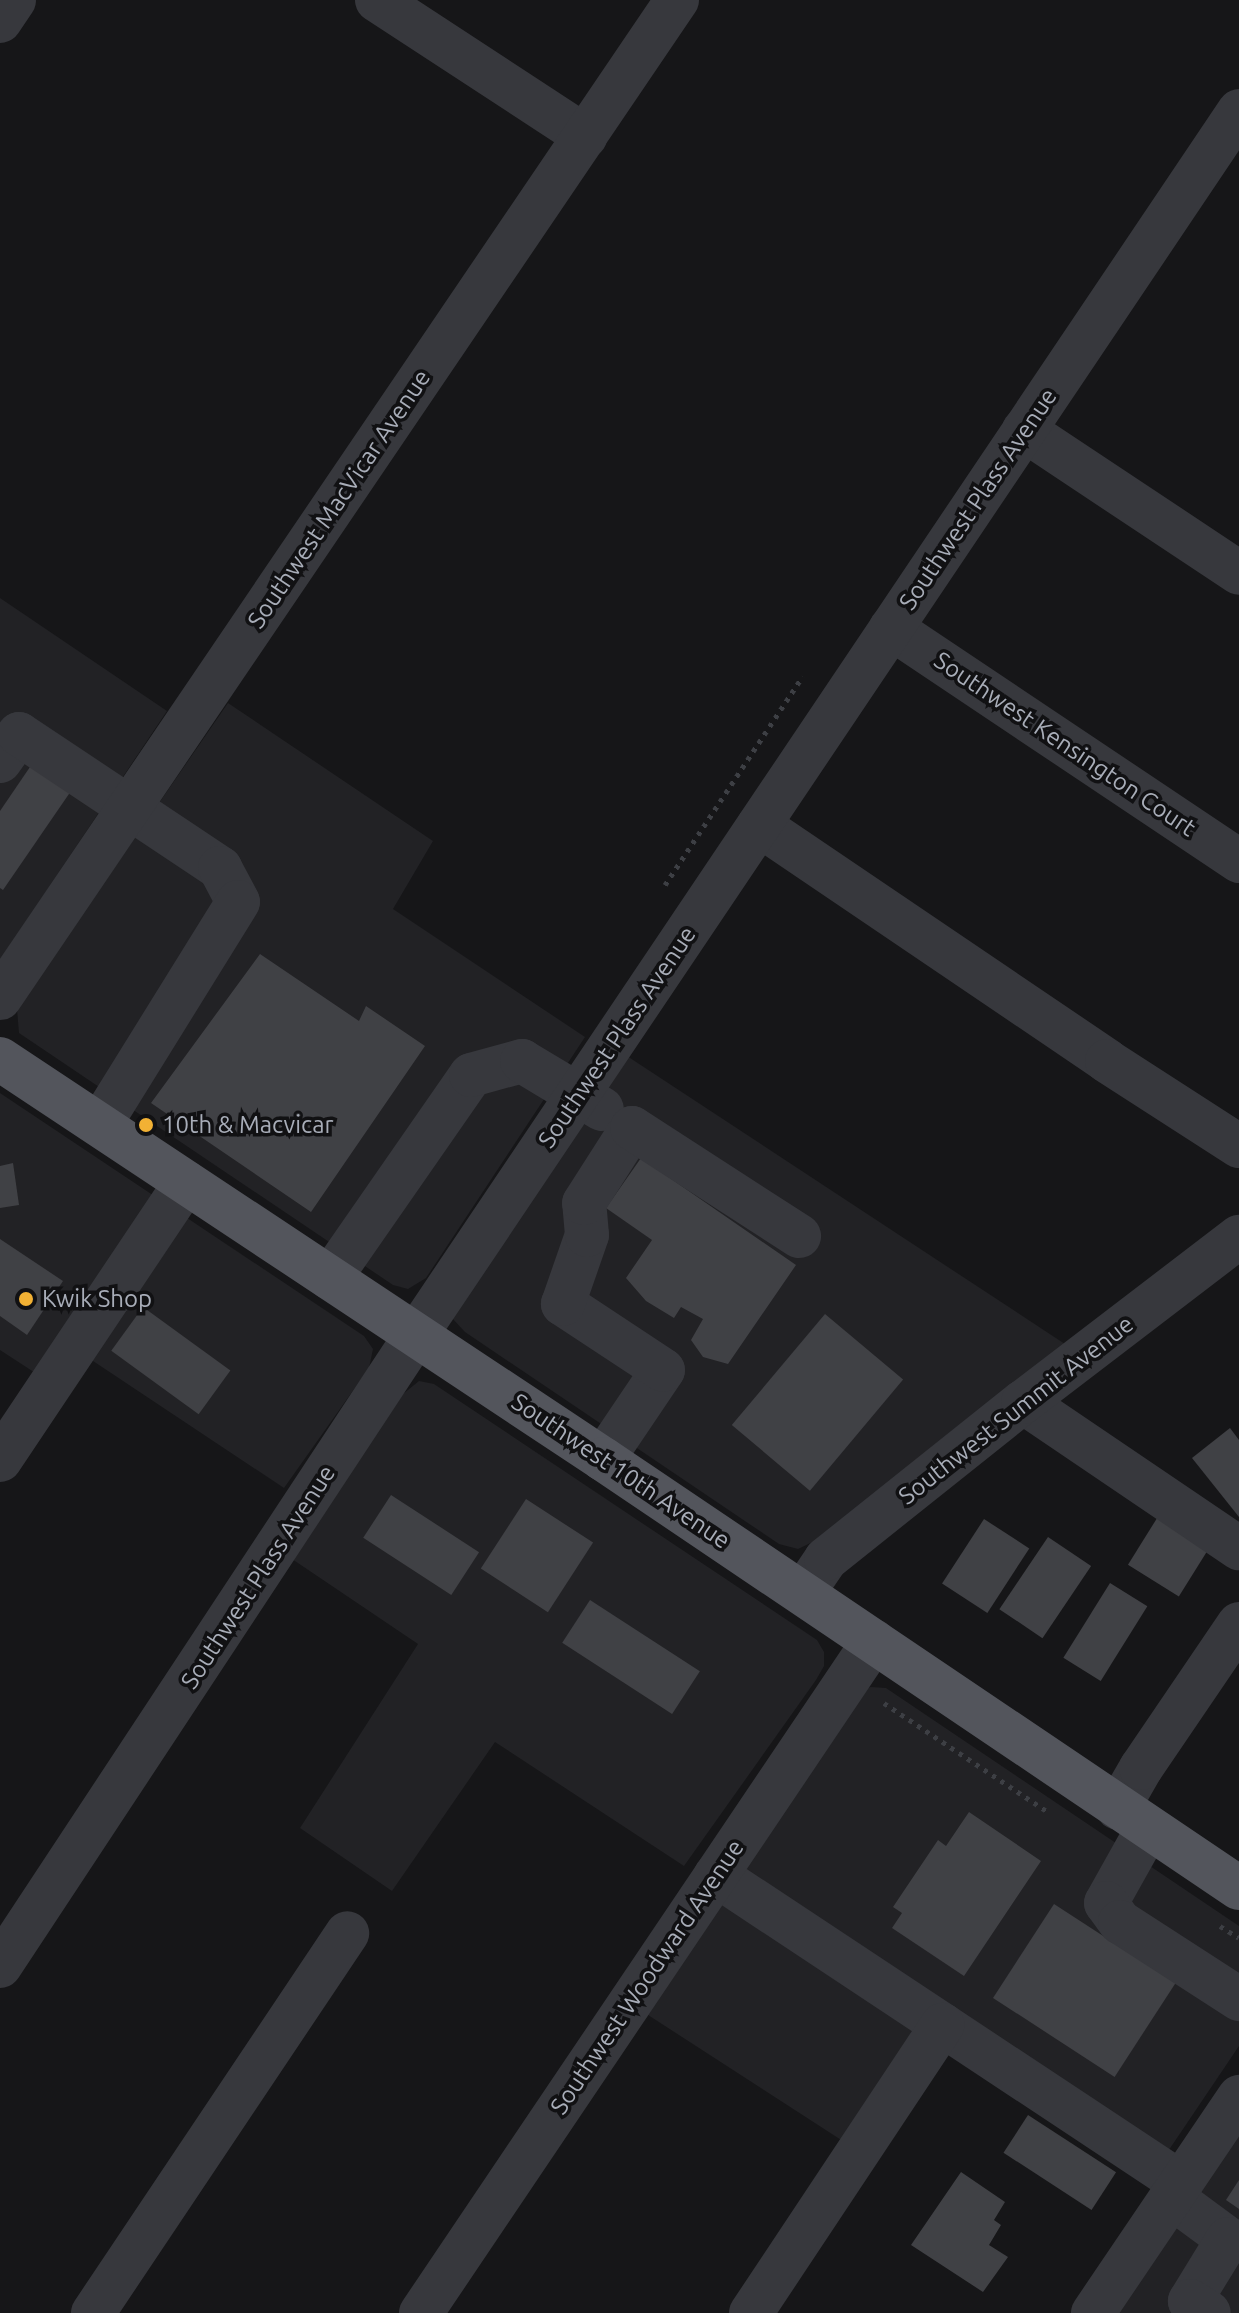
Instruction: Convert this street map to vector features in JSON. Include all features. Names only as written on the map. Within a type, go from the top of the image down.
[{"type":"main road","name":"Southwest 10th Avenue","points":[[0,1059],[603,1459],[1239,1888]]},
{"type":"street","points":[[0,21],[14,0]]},
{"type":"street","points":[[377,0],[585,136]]},
{"type":"street","name":"Southwest MacVicar Avenue","points":[[0,998],[677,0]]},
{"type":"street","name":"Southwest Plass Avenue","points":[[0,1966],[416,1335],[1239,111]]},
{"type":"street","points":[[1024,430],[1239,573]]},
{"type":"street","name":"Southwest Kensington Court","points":[[891,628],[1239,861]]},
{"type":"street","points":[[0,761],[19,734],[128,810],[220,868],[238,902],[100,1125]]},
{"type":"street","points":[[759,825],[1107,1061],[1239,1146]]},
{"type":"street","points":[[330,1278],[471,1075],[522,1061],[799,1236]]},
{"type":"street","points":[[603,1459],[663,1370],[563,1304],[587,1235],[584,1203],[632,1128]]},
{"type":"street","points":[[0,1460],[186,1182]]},
{"type":"street","name":"Southwest Summit Avenue","points":[[803,1593],[826,1559],[1023,1402],[1239,1237]]},
{"type":"street","points":[[1023,1402],[1239,1548]]},
{"type":"street","points":[[1239,1624],[1141,1768],[1133,1818],[1106,1903],[1120,1922],[1239,1999]]},
{"type":"street","name":"Southwest Woodward Avenue","points":[[421,2313],[874,1641]]},
{"type":"street","points":[[716,1875],[942,2025],[1176,2190],[1228,2239],[1190,2301],[1209,2313]]},
{"type":"street","points":[[93,2313],[347,1933]]},
{"type":"street","points":[[751,2313],[942,2025]]},
{"type":"street","points":[[1093,2313],[1239,2097]]},
{"type":"shaded area","points":[[0,598],[167,711],[0,960]]},
{"type":"shaded area","points":[[228,703],[433,841],[393,909],[585,1037],[426,1278],[408,1289],[393,1285],[19,1033],[17,1009]]},
{"type":"shaded area","points":[[624,1054],[1068,1346],[821,1538],[798,1549],[779,1544],[465,1332],[451,1317]]},
{"type":"shaded area","points":[[0,1093],[364,1336],[373,1349],[369,1368],[284,1488],[90,1359],[66,1393],[0,1350]]},
{"type":"shaded area","points":[[419,1381],[434,1384],[817,1640],[824,1652],[824,1666],[816,1680],[684,1866],[495,1742],[392,1891],[300,1828],[418,1644],[292,1559],[403,1394]]},
{"type":"shaded area","points":[[886,1688],[1239,1926],[1239,2046],[1148,2181],[942,2042],[869,2158],[645,2013],[858,1690]]},
{"type":"shaded area","points":[[1239,2132],[1239,2313],[1117,2313]]},
{"type":"building","points":[[32,764],[71,791],[3,890],[0,888],[0,811]]},
{"type":"building","points":[[260,954],[359,1021],[366,1006],[425,1046],[311,1212],[151,1103]]},
{"type":"building","points":[[641,1158],[796,1265],[728,1364],[703,1357],[691,1340],[703,1319],[681,1307],[674,1318],[646,1301],[626,1278],[652,1240],[606,1208]]},
{"type":"building","points":[[13,1163],[19,1205],[0,1208],[0,1166]]},
{"type":"building","name":"Kwik Shop","points":[[0,1239],[63,1281],[27,1335],[0,1316]]},
{"type":"building","points":[[143,1307],[230,1370],[199,1414],[111,1351]]},
{"type":"building","points":[[825,1314],[903,1380],[810,1491],[732,1425]]},
{"type":"building","points":[[1230,1428],[1239,1440],[1239,1517],[1192,1458]]},
{"type":"building","points":[[391,1495],[479,1552],[451,1595],[363,1538]]},
{"type":"building","points":[[526,1499],[593,1543],[548,1612],[481,1569]]},
{"type":"building","points":[[1164,1507],[1215,1539],[1179,1596],[1128,1565]]},
{"type":"building","points":[[984,1519],[1029,1548],[987,1613],[942,1584]]},
{"type":"building","points":[[1048,1537],[1091,1566],[1042,1638],[999,1609]]},
{"type":"building","points":[[1110,1583],[1147,1606],[1101,1681],[1063,1658]]},
{"type":"building","points":[[590,1600],[700,1671],[672,1714],[562,1643]]},
{"type":"building","points":[[969,1812],[1041,1861],[964,1976],[892,1928],[902,1913],[893,1907],[938,1840],[946,1846]]},
{"type":"building","points":[[1054,1904],[1176,1983],[1115,2077],[993,1998]]},
{"type":"building","points":[[1028,2115],[1116,2172],[1092,2210],[1003,2153]]},
{"type":"building","points":[[961,2172],[1005,2202],[994,2220],[1001,2225],[989,2245],[1008,2257],[983,2292],[911,2245]]},
{"type":"building","points":[[1239,2180],[1239,2209],[1226,2200]]},
{"type":"place","name":"10th & Macvicar","points":[[146,1125]]},
{"type":"place","name":"Kwik Shop","points":[[26,1299]]}]
